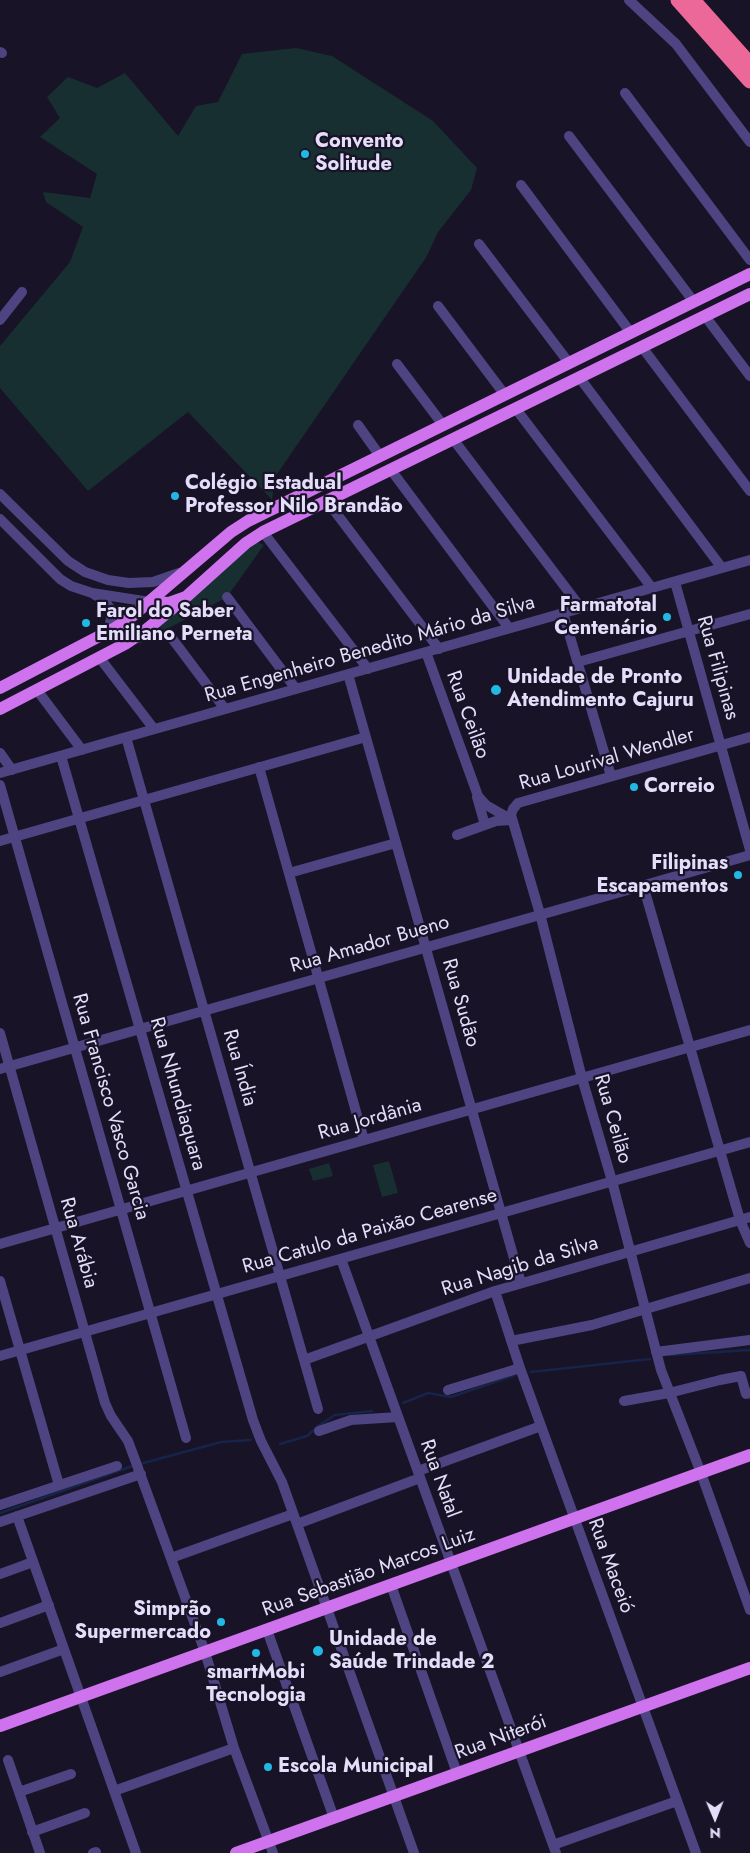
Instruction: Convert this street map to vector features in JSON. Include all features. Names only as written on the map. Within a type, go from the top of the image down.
[{"type":"highway","points":[[678,0],[750,81]]},
{"type":"highway","points":[[693,0],[750,64]]},
{"type":"highway","points":[[720,30],[750,54]]},
{"type":"main road","points":[[18,700],[13,699],[5,686],[108,632],[130,618],[239,526],[746,276]]},
{"type":"main road","points":[[746,276],[738,283],[738,288],[741,293],[750,294]]},
{"type":"main road","points":[[720,289],[725,290],[730,297],[727,306]]},
{"type":"main road","points":[[0,710],[136,637],[186,597],[246,544],[263,532],[750,294]]},
{"type":"main road","points":[[542,376],[538,380],[539,388],[547,393],[551,391]]},
{"type":"main road","points":[[518,389],[525,388],[531,397],[522,406]]},
{"type":"main road","points":[[359,466],[358,475],[369,480]]},
{"type":"main road","points":[[341,475],[349,479],[349,490]]},
{"type":"main road","points":[[150,602],[169,603],[186,597]]},
{"type":"main road","name":"Rua Sebastião Marcos Luiz","points":[[0,1726],[750,1455]]},
{"type":"main road","name":"Rua Niterói","points":[[236,1853],[271,1847],[334,1818],[750,1668]]},
{"type":"street","points":[[629,0],[676,44],[750,142]]},
{"type":"street","points":[[625,93],[750,260]]},
{"type":"street","points":[[569,136],[694,302]]},
{"type":"street","points":[[521,186],[631,333]]},
{"type":"street","points":[[479,244],[569,363]]},
{"type":"street","points":[[0,320],[22,292]]},
{"type":"street","points":[[438,306],[505,394]]},
{"type":"street","points":[[705,316],[750,376]]},
{"type":"street","points":[[642,347],[750,491]]},
{"type":"street","points":[[397,364],[443,425]]},
{"type":"street","points":[[579,377],[722,568]]},
{"type":"street","points":[[522,406],[652,588]]},
{"type":"street","points":[[358,425],[380,456]]},
{"type":"street","points":[[453,439],[581,608]]},
{"type":"street","points":[[391,470],[509,628]]},
{"type":"street","points":[[0,495],[68,561],[98,578],[124,583],[153,582],[191,567]]},
{"type":"street","points":[[327,501],[439,649]]},
{"type":"street","points":[[1,522],[60,579],[78,589],[150,602]]},
{"type":"street","points":[[263,532],[368,669]]},
{"type":"street","name":"Rua Engenheiro Benedito Mário da Silva","points":[[0,773],[750,560]]},
{"type":"street","name":"Rua Filipinas","points":[[675,582],[750,850]]},
{"type":"street","points":[[92,593],[103,599],[110,608],[111,619],[108,632]]},
{"type":"street","points":[[227,597],[296,689]]},
{"type":"street","points":[[563,613],[611,776]]},
{"type":"street","points":[[578,662],[750,614]]},
{"type":"street","points":[[171,637],[225,709]]},
{"type":"street","name":"Rua Ceilão","points":[[426,652],[475,789],[485,824]]},
{"type":"street","points":[[99,657],[154,729]]},
{"type":"street","name":"Rua Sudão","points":[[348,674],[521,1283]]},
{"type":"street","points":[[38,690],[82,750]]},
{"type":"street","name":"Rua Índia","points":[[126,737],[318,1409]]},
{"type":"street","points":[[0,841],[366,737]]},
{"type":"street","name":"Rua Lourival Wendler","points":[[457,835],[496,821],[512,820],[512,810],[518,803],[750,737]]},
{"type":"street","points":[[0,753],[12,770]]},
{"type":"street","name":"Rua Nhundiaquara","points":[[61,756],[250,1411],[261,1441],[279,1474],[414,1853]]},
{"type":"street","points":[[259,767],[364,1140]]},
{"type":"street","name":"Rua Francisco Vasco Garcia","points":[[0,785],[186,1438]]},
{"type":"street","name":"Rua Ceilão","points":[[475,789],[482,801],[512,820],[540,914],[582,1078],[631,1251],[656,1352],[669,1393],[701,1473],[750,1610]]},
{"type":"street","points":[[288,872],[396,843]]},
{"type":"street","name":"Rua Amador Bueno","points":[[5,1068],[750,855]]},
{"type":"street","points":[[643,885],[720,1151],[745,1219],[750,1243]]},
{"type":"street","name":"Rua Jordânia","points":[[0,1244],[750,1030]]},
{"type":"street","name":"Rua Arábia","points":[[0,1033],[5,1068],[56,1228],[108,1410],[128,1441],[141,1474],[205,1652],[234,1748],[271,1847]]},
{"type":"street","name":"Rua Catulo da Paixão Cearense","points":[[0,1356],[750,1142]]},
{"type":"street","name":"Rua Nagib da Silva","points":[[304,1360],[495,1291],[745,1219]]},
{"type":"street","name":"Rua Natal","points":[[340,1259],[555,1849]]},
{"type":"street","points":[[511,1341],[574,1329],[646,1310],[750,1278]]},
{"type":"street","points":[[0,1281],[58,1486]]},
{"type":"street","name":"Rua Maceió","points":[[495,1291],[520,1368],[574,1519],[696,1853]]},
{"type":"street","points":[[656,1352],[750,1340]]},
{"type":"street","points":[[448,1390],[520,1368]]},
{"type":"street","points":[[624,1401],[669,1393],[741,1376],[746,1394],[750,1393]]},
{"type":"street","points":[[319,1430],[351,1420],[398,1417]]},
{"type":"street","points":[[297,1524],[541,1426]]},
{"type":"street","points":[[0,1505],[117,1466]]},
{"type":"street","points":[[0,1522],[141,1474]]},
{"type":"street","points":[[171,1558],[293,1514]]},
{"type":"street","points":[[17,1516],[136,1853]]},
{"type":"street","points":[[0,1574],[33,1562]]},
{"type":"street","points":[[391,1585],[457,1773]]},
{"type":"street","points":[[0,1623],[49,1605]]},
{"type":"street","points":[[267,1630],[334,1818]]},
{"type":"street","points":[[0,1672],[64,1649]]},
{"type":"street","points":[[114,1791],[234,1748]]},
{"type":"street","points":[[8,1760],[40,1853]]},
{"type":"street","points":[[19,1792],[71,1774]]},
{"type":"street","points":[[555,1849],[677,1800]]},
{"type":"street","points":[[32,1832],[85,1813]]},
{"type":"green space","points":[[296,48],[332,56],[433,121],[477,168],[471,190],[438,232],[427,256],[275,477],[272,500],[188,412],[88,491],[0,388],[0,346],[70,262],[83,227],[46,202],[43,192],[90,198],[97,174],[40,137],[60,118],[47,97],[68,77],[97,88],[125,73],[178,136],[196,106],[218,102],[242,54]]},
{"type":"green space","points":[[257,542],[264,545],[227,597],[139,644],[137,642]]},
{"type":"green space","points":[[389,1161],[398,1193],[382,1197],[373,1165]]},
{"type":"green space","points":[[329,1163],[333,1176],[313,1181],[309,1169]]},
{"type":"waterway","points":[[669,1355],[750,1350]]},
{"type":"waterway","points":[[531,1372],[650,1359]]},
{"type":"waterway","points":[[403,1403],[428,1393],[451,1397],[515,1375]]},
{"type":"waterway","points":[[280,1444],[307,1436],[335,1415],[372,1411]]},
{"type":"waterway","points":[[140,1464],[221,1442],[251,1440]]},
{"type":"waterway","points":[[0,1513],[135,1465]]},
{"type":"place","name":"Convento Solitude","points":[[305,154]]},
{"type":"place","name":"Colégio Estadual Professor Nilo Brandão","points":[[175,496]]},
{"type":"place","name":"Farmatotal Centenário","points":[[667,617]]},
{"type":"place","name":"Farol do Saber Emiliano Perneta","points":[[86,623]]},
{"type":"place","name":"Unidade de Pronto Atendimento Cajuru","points":[[496,690]]},
{"type":"place","name":"Correio","points":[[634,787]]},
{"type":"place","name":"Filipinas Escapamentos","points":[[738,875]]},
{"type":"place","name":"Simprão Supermercado","points":[[221,1622]]},
{"type":"place","name":"Unidade de Saúde Trindade 2","points":[[318,1651]]},
{"type":"place","name":"smartMobi Tecnologia","points":[[256,1653]]},
{"type":"place","name":"Escola Municipal","points":[[268,1767]]}]
